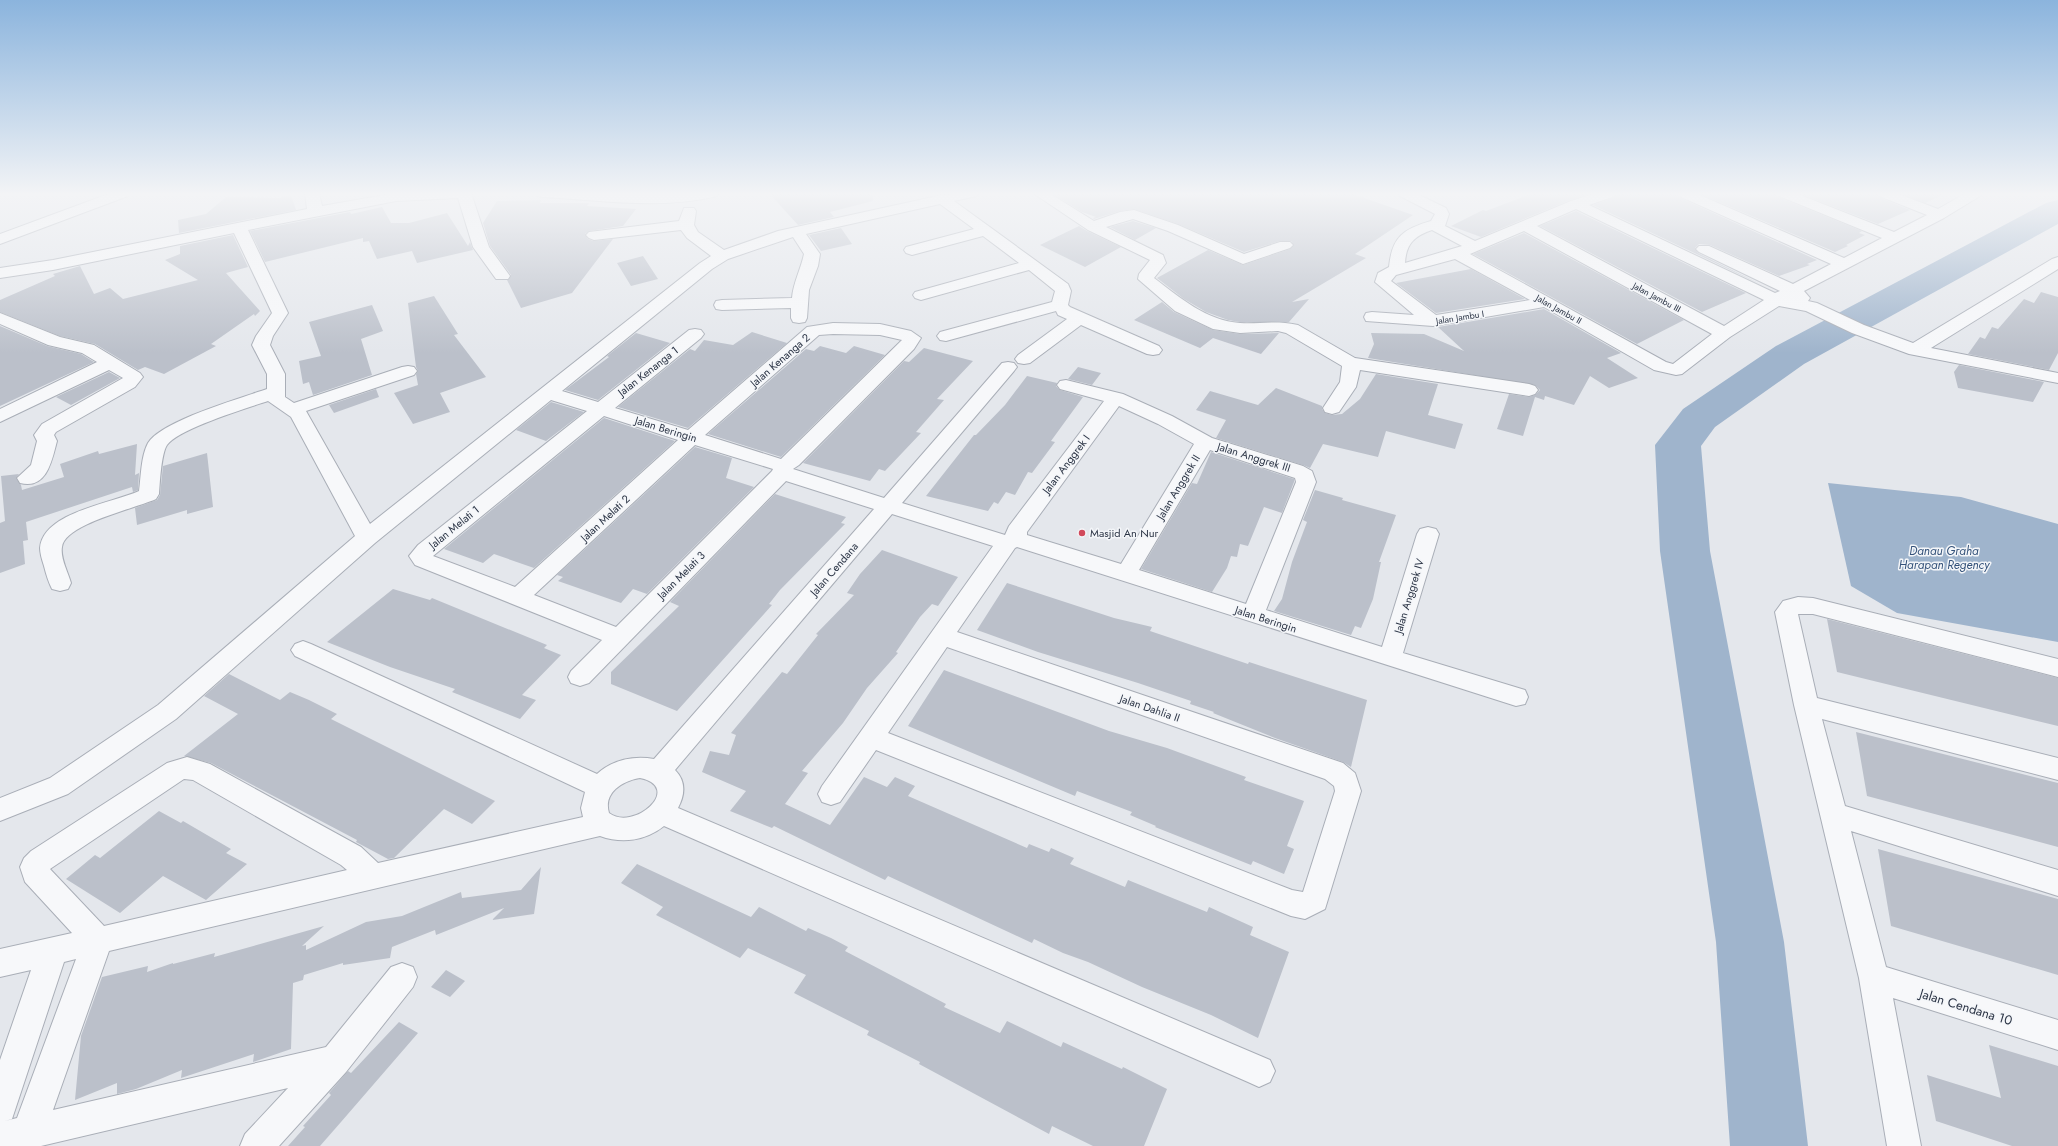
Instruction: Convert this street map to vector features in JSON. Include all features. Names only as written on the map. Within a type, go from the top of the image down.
[{"type":"street","points":[[0,273],[53,265],[144,246]]},
{"type":"street","points":[[248,246],[280,313],[276,324],[265,335],[261,345],[276,374],[276,399],[283,405],[293,409],[299,414],[367,538]]},
{"type":"street","points":[[481,246],[502,276]]},
{"type":"street","points":[[709,246],[722,256]]},
{"type":"street","points":[[0,810],[59,786],[167,712],[367,538],[706,266],[722,256],[746,246]]},
{"type":"street","points":[[722,305],[800,310],[801,290],[810,266],[812,254],[807,246]]},
{"type":"street","points":[[912,250],[926,246]]},
{"type":"street","points":[[1007,246],[1062,287],[1063,291],[1060,305],[1064,311],[1153,350]]},
{"type":"street","points":[[1133,246],[1159,259],[1146,279],[1181,307],[1207,321],[1219,325],[1240,328],[1269,325],[1292,329],[1350,363],[1529,390]]},
{"type":"street","points":[[1215,246],[1243,259],[1281,246]]},
{"type":"street","points":[[1397,270],[1401,246]]},
{"type":"street","points":[[1433,321],[1383,282],[1386,274],[1457,254],[1472,246]]},
{"type":"street","name":"Jalan Jambu III","points":[[1564,246],[1724,333]]},
{"type":"street","points":[[1664,246],[1776,300],[1812,307],[1858,328],[1915,350],[2058,378]]},
{"type":"street","points":[[1698,246],[1794,291],[1812,307]]},
{"type":"street","points":[[1805,246],[1844,264]]},
{"type":"street","points":[[1724,333],[1776,300],[1878,246]]},
{"type":"street","name":"Jalan Jambu II","points":[[1457,254],[1547,302],[1660,366],[1676,370],[1724,333]]},
{"type":"street","points":[[1915,350],[2058,262]]},
{"type":"street","points":[[921,295],[1031,264]]},
{"type":"street","name":"Jalan Jambu I","points":[[1372,317],[1433,321],[1547,302]]},
{"type":"street","points":[[946,336],[1060,305]]},
{"type":"street","points":[[0,318],[54,341],[88,349],[134,377],[134,379],[49,428],[44,435],[47,441],[40,468],[27,478]]},
{"type":"street","name":"Jalan Cendana","points":[[659,771],[893,500],[1016,363],[1079,318]]},
{"type":"street","name":"Jalan Kenanga 2","points":[[692,437],[813,331],[829,328],[881,330],[896,331],[910,336]]},
{"type":"street","name":"Jalan Kenanga 1","points":[[601,408],[695,334]]},
{"type":"street","name":"Jalan Melati 3","points":[[580,677],[908,345],[912,338],[910,336]]},
{"type":"street","points":[[0,416],[110,362]]},
{"type":"street","points":[[1332,408],[1344,395],[1352,374],[1350,363]]},
{"type":"street","points":[[293,409],[408,371]]},
{"type":"street","name":"Jalan Anggrek III","points":[[1066,385],[1116,398],[1165,420],[1205,442],[1296,470],[1305,475],[1306,482],[1253,614]]},
{"type":"street","points":[[60,583],[51,548],[53,536],[66,525],[149,494],[157,444],[165,436],[183,427],[275,392]]},
{"type":"street","name":"Jalan Beringin","points":[[549,392],[1516,697]]},
{"type":"street","name":"Jalan Anggrek I","points":[[831,794],[942,636],[1116,398]]},
{"type":"street","name":"Jalan Melati 1","points":[[601,408],[420,556],[423,560],[619,637]]},
{"type":"street","name":"Jalan Melati 2","points":[[517,598],[692,437]]},
{"type":"street","name":"Jalan Anggrek II","points":[[1126,574],[1205,442]]},
{"type":"street","name":"Jalan Anggrek IV","points":[[1390,658],[1428,534]]},
{"type":"street","points":[[1904,1146],[1874,978],[1806,705],[1786,612],[1788,608],[1795,605],[1813,606],[2058,668]]},
{"type":"street","name":"Jalan Dahlia II","points":[[870,737],[1290,904],[1305,906],[1315,900],[1348,791],[1346,781],[1334,771],[942,636]]},
{"type":"street","points":[[303,650],[600,787]]},
{"type":"street","points":[[1806,705],[2058,769]]},
{"type":"street","points":[[98,940],[35,873],[34,867],[176,771],[187,768],[201,772],[351,856],[373,877]]},
{"type":"street","points":[[629,768],[650,768],[659,771],[668,779],[671,790],[669,802],[662,813],[651,822],[639,828],[625,830],[613,829],[602,824],[595,817],[593,808],[594,797],[600,787],[608,779],[629,768]]},
{"type":"street","points":[[662,813],[1259,1071]]},
{"type":"street","points":[[1833,814],[2058,882]]},
{"type":"street","points":[[0,963],[602,824]]},
{"type":"street","points":[[15,1139],[98,940]]},
{"type":"street","points":[[0,1107],[53,950]]},
{"type":"street","points":[[257,1146],[335,1060],[402,977]]},
{"type":"street","name":"Jalan Cendana 10","points":[[1874,978],[2058,1035]]},
{"type":"street","points":[[15,1139],[335,1060]]},
{"type":"water","name":"Danau Graha Harapan Regency","points":[[1828,483],[1961,497],[2058,524],[2058,642],[1897,613],[1851,586]]},
{"type":"building","points":[[180,246],[238,246],[248,267],[226,273],[260,311],[255,316],[254,314],[211,344],[216,346],[164,374],[145,367],[138,370],[95,344],[60,336],[0,312],[0,300],[55,276],[53,274],[80,266],[94,294],[110,288],[123,299],[198,280],[165,260],[180,254]]},
{"type":"building","points":[[257,246],[328,246],[265,262]]},
{"type":"building","points":[[371,246],[472,246],[473,250],[417,263],[412,251],[377,259]]},
{"type":"building","points":[[490,246],[607,246],[572,293],[521,308],[507,280],[511,275]]},
{"type":"building","points":[[818,246],[841,246],[821,251]]},
{"type":"building","points":[[1043,246],[1121,247],[1085,267]]},
{"type":"building","points":[[1231,246],[1262,246],[1244,252]]},
{"type":"building","points":[[1293,246],[1366,246],[1355,254],[1366,258],[1292,302],[1309,299],[1289,322],[1240,322],[1228,320],[1206,312],[1184,299],[1157,278],[1208,250],[1243,265],[1290,249]]},
{"type":"building","points":[[1491,246],[1549,246],[1684,320],[1637,344],[1473,254]]},
{"type":"building","points":[[1579,246],[1650,246],[1746,293],[1702,312]]},
{"type":"building","points":[[1681,246],[1697,246],[1695,248],[1698,253],[1762,285]]},
{"type":"building","points":[[1713,246],[1787,246],[1817,260],[1807,264],[1810,265],[1779,276]]},
{"type":"building","points":[[1822,246],[1847,246],[1835,252]]},
{"type":"building","points":[[643,256],[658,279],[631,286],[617,263]]},
{"type":"building","points":[[1471,269],[1525,299],[1436,313],[1396,283]]},
{"type":"building","points":[[2041,292],[2058,297],[2058,353],[2049,370],[1968,354],[1980,337],[1985,339],[1992,327],[1998,329],[2024,299],[2034,303]]},
{"type":"building","points":[[434,296],[458,334],[454,335],[486,377],[440,393],[450,412],[413,424],[394,393],[418,385],[416,374],[418,371],[416,367],[408,303]]},
{"type":"building","points":[[1162,302],[1174,312],[1213,330],[1240,334],[1279,333],[1261,354],[1213,338],[1200,348],[1134,320]]},
{"type":"building","points":[[372,305],[383,331],[361,339],[372,375],[313,395],[309,382],[303,384],[299,361],[321,356],[309,322]]},
{"type":"building","points":[[1544,309],[1621,353],[1607,358],[1638,378],[1609,388],[1590,376],[1574,405],[1545,396],[1544,400],[1535,397],[1523,436],[1497,429],[1509,394],[1529,397],[1535,395],[1540,390],[1535,385],[1368,358],[1374,344],[1371,333],[1424,334],[1464,351],[1438,327]]},
{"type":"building","points":[[0,326],[47,346],[81,354],[94,362],[0,406]]},
{"type":"building","points":[[752,332],[787,343],[688,428],[618,407],[690,349],[695,351],[704,340],[733,345]]},
{"type":"building","points":[[636,333],[670,343],[598,400],[565,390],[609,357],[607,356]]},
{"type":"building","points":[[820,346],[846,353],[854,346],[885,355],[781,457],[708,434],[806,349],[814,351]]},
{"type":"building","points":[[924,348],[973,361],[937,399],[944,400],[916,432],[921,433],[885,471],[879,469],[870,481],[803,463],[904,361],[909,362]]},
{"type":"building","points":[[1959,365],[2044,382],[2033,402],[1958,388],[1954,372]]},
{"type":"building","points":[[1078,367],[1101,373],[1092,385],[1068,379]]},
{"type":"building","points":[[109,372],[120,378],[71,405],[56,397]]},
{"type":"building","points":[[1376,374],[1438,384],[1428,415],[1463,424],[1455,449],[1386,431],[1378,457],[1323,444],[1310,468],[1216,438],[1226,420],[1196,410],[1210,391],[1258,405],[1276,388],[1322,406],[1325,413],[1332,415],[1342,414],[1360,399]]},
{"type":"building","points":[[1027,376],[1057,383],[1056,386],[1060,390],[1083,397],[1051,441],[1055,442],[1032,473],[1028,472],[1015,495],[1006,492],[998,504],[994,502],[988,511],[926,496],[974,435],[976,435],[1005,405]]},
{"type":"building","points":[[376,389],[379,397],[334,413],[329,405]]},
{"type":"building","points":[[551,402],[584,412],[546,441],[516,430]]},
{"type":"building","points":[[604,418],[675,441],[534,568],[494,554],[483,563],[444,549]]},
{"type":"building","points":[[137,444],[135,475],[139,473],[138,490],[133,492],[132,487],[26,522],[28,540],[23,541],[25,564],[0,573],[0,523],[5,521],[1,476],[19,474],[16,478],[21,485],[22,490],[64,477],[60,464],[98,451],[99,454]]},
{"type":"building","points":[[695,447],[732,458],[726,478],[754,487],[647,594],[633,589],[621,603],[558,581],[563,577],[557,575]]},
{"type":"building","points":[[1211,452],[1294,479],[1282,513],[1264,507],[1248,546],[1240,544],[1237,557],[1231,556],[1227,568],[1212,592],[1141,569],[1192,483],[1197,484]]},
{"type":"building","points":[[207,453],[213,507],[187,514],[187,510],[137,525],[135,508],[157,500],[160,495],[163,466]]},
{"type":"building","points":[[1315,490],[1343,498],[1342,500],[1396,515],[1379,562],[1381,562],[1373,599],[1361,628],[1355,626],[1351,635],[1274,611],[1282,599],[1292,562],[1307,522],[1303,520]]},
{"type":"building","points":[[775,494],[846,517],[841,523],[845,524],[780,590],[769,604],[772,605],[677,711],[611,684],[611,672],[679,606],[670,602]]},
{"type":"building","points":[[882,550],[958,577],[938,606],[932,604],[920,617],[896,652],[898,653],[867,688],[843,723],[802,771],[808,773],[785,804],[830,825],[864,777],[887,787],[895,777],[915,786],[908,796],[1027,848],[1029,844],[1049,852],[1051,848],[1074,858],[1070,864],[1125,887],[1128,880],[1207,912],[1209,907],[1253,927],[1250,935],[1289,952],[1258,1038],[1211,1015],[1142,987],[1034,939],[1032,943],[888,876],[885,880],[774,826],[772,828],[730,811],[746,791],[702,772],[710,751],[729,755],[736,735],[731,733],[782,672],[787,674],[818,635],[816,634],[854,595],[847,593],[860,574]]},
{"type":"building","points":[[1007,583],[1114,618],[1152,627],[1150,631],[1248,664],[1249,662],[1367,700],[1351,767],[1343,762],[1275,738],[1213,713],[1214,712],[1190,704],[1191,701],[1038,652],[977,630]]},
{"type":"building","points":[[393,589],[430,600],[432,598],[547,645],[544,648],[561,655],[522,695],[536,700],[520,719],[452,692],[455,689],[390,667],[327,642]]},
{"type":"building","points":[[1827,619],[2058,678],[2058,726],[1837,672]]},
{"type":"building","points":[[944,670],[1109,731],[1167,748],[1246,777],[1244,780],[1304,801],[1287,846],[1294,849],[1284,874],[1253,861],[1251,865],[1155,827],[1156,826],[1130,815],[1132,812],[1077,791],[1075,796],[908,726]]},
{"type":"building","points":[[229,674],[280,700],[290,692],[309,700],[337,714],[331,719],[495,801],[472,824],[444,809],[394,858],[388,859],[356,842],[357,840],[211,763],[184,756],[238,714],[204,696]]},
{"type":"building","points":[[1856,732],[2058,783],[2058,847],[1867,796]]},
{"type":"building","points":[[159,811],[181,823],[183,821],[231,849],[226,853],[247,864],[206,900],[163,876],[120,913],[66,879],[95,855],[100,858]]},
{"type":"building","points":[[1878,849],[2058,899],[2058,975],[1891,926]]},
{"type":"building","points":[[637,864],[751,917],[759,907],[806,931],[808,928],[831,938],[848,947],[845,951],[946,1004],[944,1007],[1000,1033],[1007,1021],[1061,1047],[1063,1042],[1122,1069],[1123,1067],[1167,1089],[1144,1146],[1093,1146],[1052,1126],[1049,1134],[919,1064],[920,1062],[867,1035],[869,1031],[794,993],[806,975],[748,948],[740,958],[656,915],[663,907],[621,883]]},
{"type":"building","points":[[541,867],[534,914],[492,920],[504,908],[436,935],[435,930],[392,947],[390,958],[343,965],[343,963],[304,975],[303,980],[293,983],[291,1049],[253,1062],[254,1054],[181,1078],[182,1070],[136,1089],[117,1094],[117,1083],[75,1100],[81,1036],[102,977],[148,966],[147,972],[173,963],[215,953],[214,957],[324,926],[302,946],[306,945],[306,950],[366,922],[402,916],[461,892],[462,898],[521,890]]},
{"type":"building","points":[[446,970],[465,981],[450,997],[431,987]]},
{"type":"building","points":[[399,1022],[418,1033],[320,1146],[288,1146],[305,1127],[303,1126],[331,1095],[329,1093],[348,1071],[351,1073]]},
{"type":"building","points":[[1989,1045],[2058,1066],[2058,1146],[2012,1146],[1936,1121],[1927,1075],[2001,1098]]},
{"type":"waterway","points":[[1769,1146],[1750,942],[1685,551],[1678,445],[1699,418],[1790,355],[1991,246]]},
{"type":"place","name":"Masjid An Nur","points":[[1082,533]]}]
